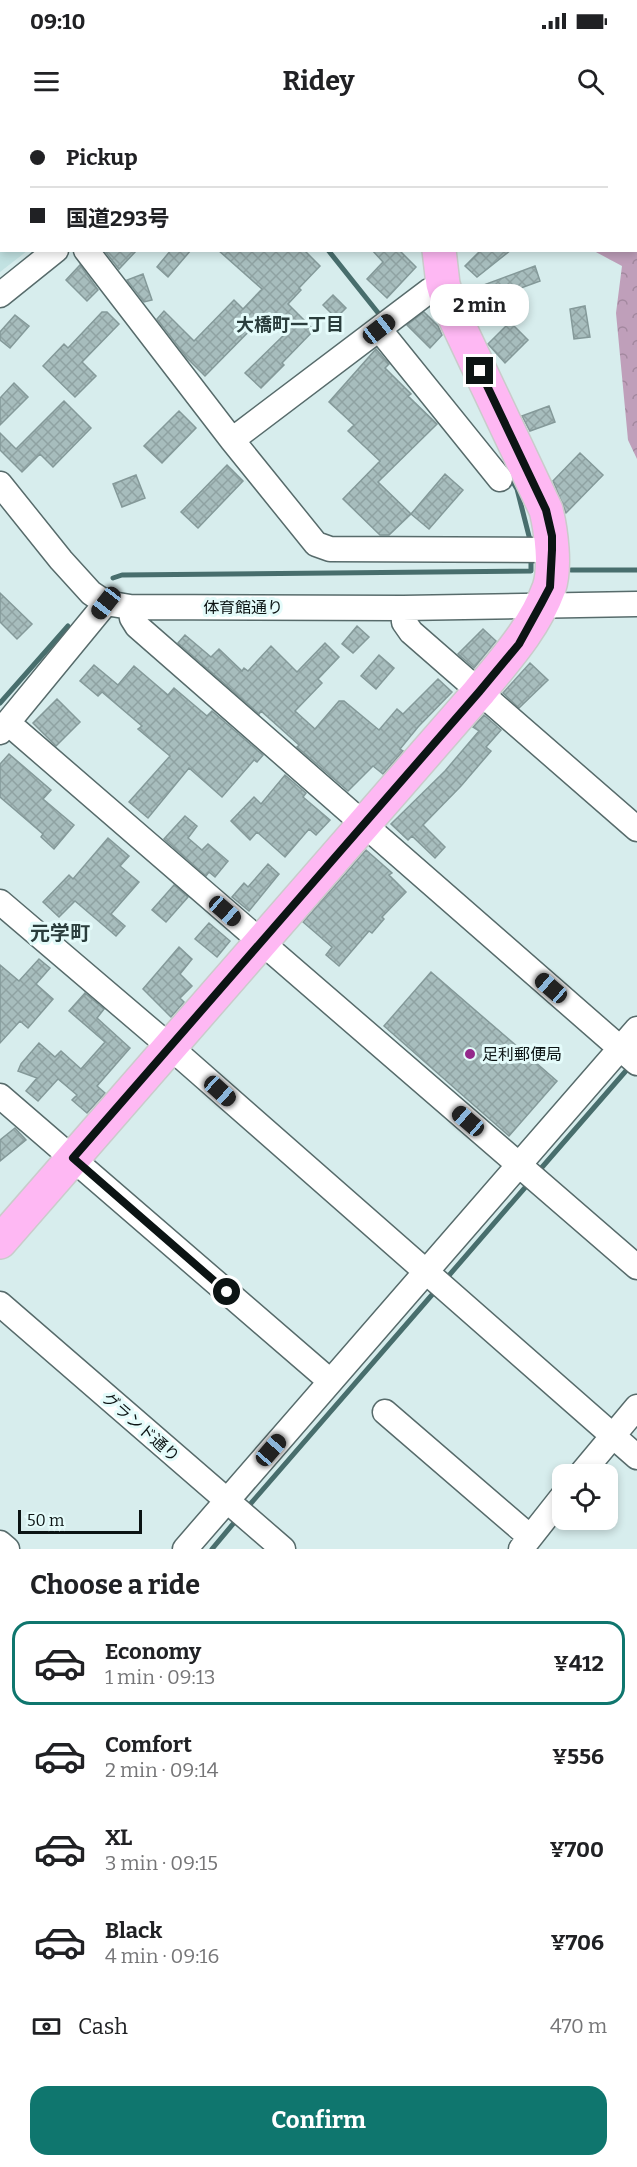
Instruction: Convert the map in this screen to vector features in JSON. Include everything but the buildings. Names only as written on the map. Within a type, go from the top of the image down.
[{"type":"highway","points":[[0,1242],[479,692],[519,644],[550,587],[552,536],[546,510],[460,330],[442,284],[439,252]]},
{"type":"street","points":[[0,295],[54,252]]},
{"type":"street","points":[[88,252],[232,440],[316,544],[330,549],[552,550]]},
{"type":"street","points":[[232,440],[429,291],[442,284]]},
{"type":"street","points":[[379,329],[500,479]]},
{"type":"street","name":"体育館通り","points":[[0,484],[91,593],[106,603],[130,608],[403,608],[637,604]]},
{"type":"street","points":[[106,603],[4,727],[261,942],[637,1267]]},
{"type":"street","points":[[130,608],[137,626],[629,1055]]},
{"type":"street","points":[[403,608],[404,622],[411,632],[637,829]]},
{"type":"street","points":[[0,902],[169,1046],[637,1457]]},
{"type":"street","points":[[185,1549],[520,1166],[629,1055],[637,1029]]},
{"type":"street","points":[[0,1096],[330,1382]]},
{"type":"street","name":"グランド通り","points":[[0,1304],[283,1549]]},
{"type":"street","points":[[589,1464],[637,1407]]},
{"type":"street","points":[[384,1412],[526,1543],[552,1510]]},
{"type":"street","points":[[0,1543],[7,1549]]},
{"type":"shaded area","points":[[0,252],[26,252],[0,272]]},
{"type":"green space","points":[[596,252],[637,252],[637,459],[628,440],[616,313],[622,266]]},
{"type":"waterway","points":[[330,252],[379,314]]},
{"type":"waterway","points":[[508,474],[517,489],[531,544]]},
{"type":"waterway","points":[[113,578],[122,575],[531,571],[531,556]]},
{"type":"waterway","points":[[571,570],[637,570]]},
{"type":"waterway","points":[[0,703],[68,626]]},
{"type":"waterway","points":[[537,1173],[631,1065]]},
{"type":"waterway","points":[[445,1280],[529,1183]]},
{"type":"waterway","points":[[246,1509],[437,1289]]},
{"type":"waterway","points":[[212,1549],[238,1518]]},
{"type":"place","name":"足利郵便局","points":[[470,1054]]},
{"type":"district","name":"大橋町一丁目","points":[[290,325]]},
{"type":"district","name":"元学町","points":[[60,933]]},
{"type":"route","points":[[227,1292],[73,1158],[479,692],[519,644],[550,587],[552,536],[546,510],[480,371]]}]
